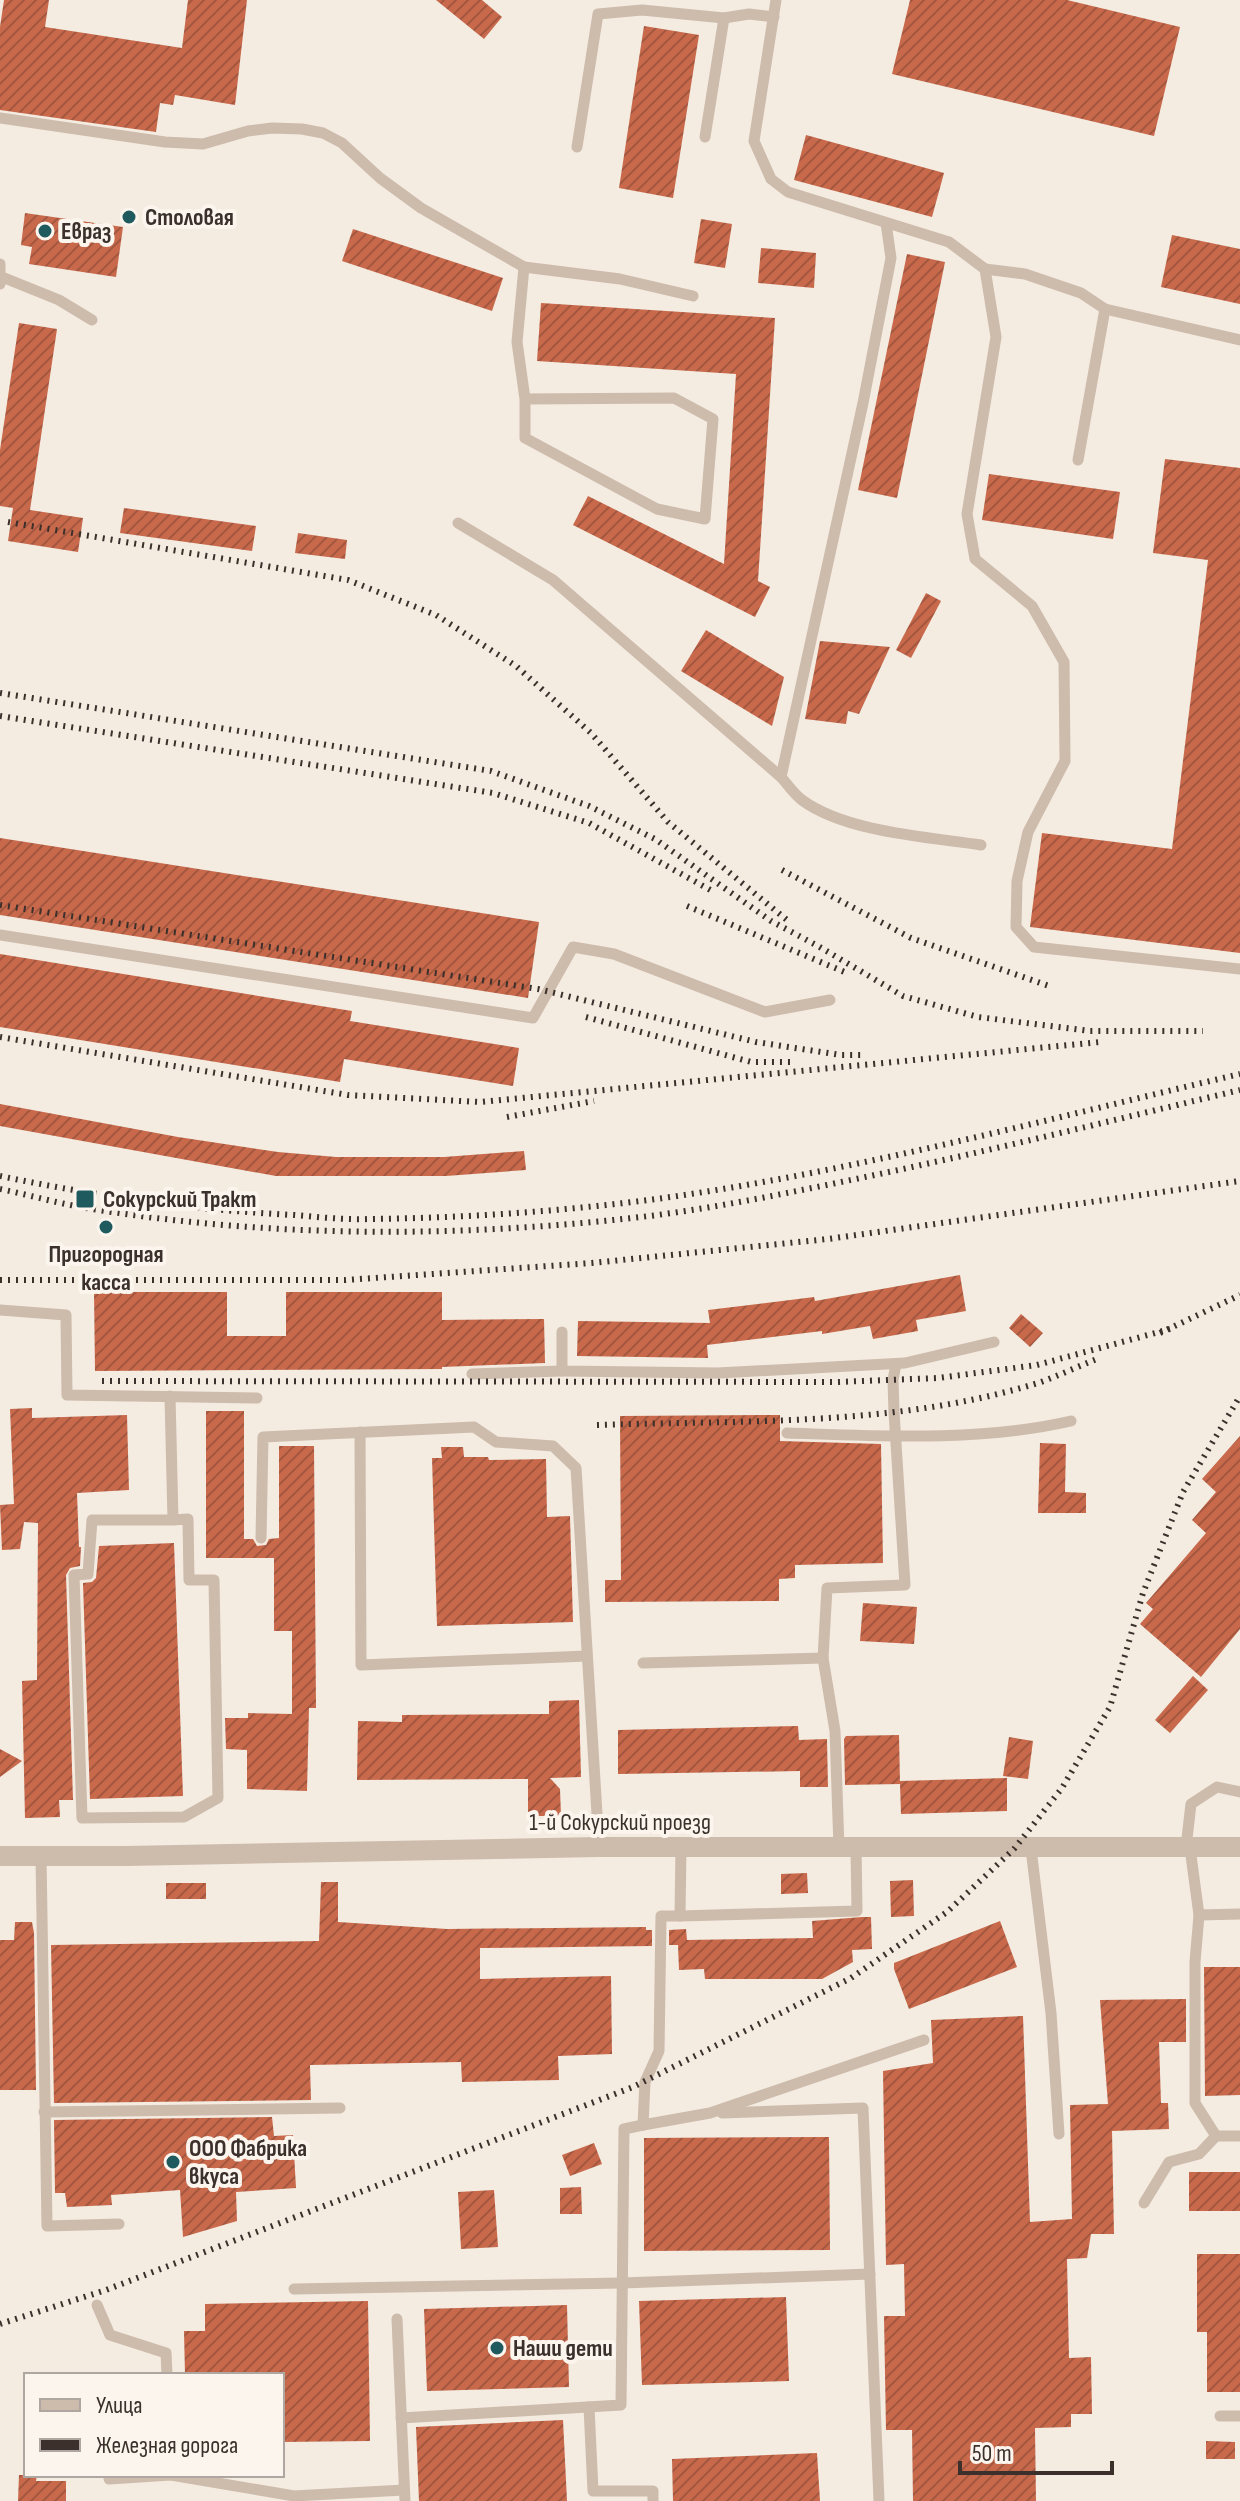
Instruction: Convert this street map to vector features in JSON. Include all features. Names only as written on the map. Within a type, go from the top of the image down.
[{"type":"street","name":"1-й Сокурский проезд","points":[[0,1856],[599,1847],[1240,1847]]},
{"type":"lane","points":[[776,0],[754,141],[771,179],[788,192],[949,242],[985,269],[1025,274],[1081,293],[1105,309],[1240,340]]},
{"type":"lane","points":[[577,147],[598,14],[642,10],[724,18],[749,14],[774,17]]},
{"type":"lane","points":[[705,137],[724,18]]},
{"type":"lane","points":[[0,118],[165,142],[203,144],[248,131],[272,128],[323,133],[342,143],[380,178],[421,208],[524,267],[620,279],[693,296]]},
{"type":"lane","points":[[781,777],[863,403],[891,258],[886,223]]},
{"type":"lane","points":[[524,267],[517,342],[525,399],[525,438],[657,509],[705,519],[713,419],[674,398],[525,399]]},
{"type":"lane","points":[[985,269],[996,337],[967,514],[975,559],[1032,606],[1064,662],[1065,761],[1028,832],[1017,881],[1016,927],[1034,947],[1240,969]]},
{"type":"lane","points":[[1,275],[59,300],[92,320]]},
{"type":"lane","points":[[1078,460],[1105,309]]},
{"type":"lane","points":[[458,523],[553,580],[781,777],[802,800],[856,825],[981,845]]},
{"type":"lane","points":[[0,935],[533,1018],[573,947],[614,954],[765,1012],[830,1000]]},
{"type":"lane","points":[[0,1310],[66,1315],[67,1395],[257,1398]]},
{"type":"lane","points":[[562,1332],[562,1371]]},
{"type":"lane","points":[[472,1374],[562,1371],[718,1373],[896,1364],[994,1342]]},
{"type":"lane","points":[[643,2125],[645,2082],[659,2051],[661,1916],[857,1911],[823,1658],[827,1588],[905,1585],[893,1380],[896,1364]]},
{"type":"lane","points":[[170,1396],[173,1520]]},
{"type":"lane","points":[[787,1433],[896,1437],[1035,1430],[1071,1421]]},
{"type":"lane","points":[[261,1538],[263,1437],[474,1427],[496,1442],[553,1446],[576,1468],[599,1847]]},
{"type":"lane","points":[[360,1432],[361,1665],[587,1656]]},
{"type":"lane","points":[[188,1519],[189,1580],[214,1580],[218,1798],[184,1817],[82,1818],[74,1575],[88,1574],[92,1520],[173,1520],[188,1519]]},
{"type":"lane","points":[[643,1663],[823,1658]]},
{"type":"lane","points":[[1216,2136],[1195,2103],[1195,1962],[1199,1915],[1188,1848],[1191,1804],[1217,1787],[1240,1792]]},
{"type":"lane","points":[[680,1916],[681,1847]]},
{"type":"lane","points":[[1031,1849],[1051,2013],[1059,2134]]},
{"type":"lane","points":[[41,1856],[47,2226],[119,2224]]},
{"type":"lane","points":[[1199,1915],[1240,1914]]},
{"type":"lane","points":[[710,2113],[924,2040]]},
{"type":"lane","points":[[44,2112],[340,2108]]},
{"type":"lane","points":[[401,2418],[621,2405],[624,2129],[710,2113],[863,2108],[879,2501]]},
{"type":"lane","points":[[1144,2203],[1169,2162],[1199,2154],[1216,2136],[1240,2136]]},
{"type":"lane","points":[[294,2289],[622,2283],[870,2274]]},
{"type":"lane","points":[[97,2305],[110,2335],[166,2353],[167,2373]]},
{"type":"lane","points":[[183,2477],[294,2496],[404,2496],[397,2319]]},
{"type":"lane","points":[[589,2407],[593,2496],[653,2491],[653,2501]]},
{"type":"lane","points":[[1220,2416],[1240,2416]]},
{"type":"lane","points":[[109,2479],[140,2477]]},
{"type":"building","points":[[4,0],[49,0],[45,27],[182,48],[188,0],[247,0],[235,105],[175,95],[173,105],[160,103],[156,132],[0,110],[0,27]]},
{"type":"building","points":[[436,0],[482,0],[502,17],[484,39]]},
{"type":"building","points":[[910,0],[1067,0],[1180,27],[1154,136],[892,74]]},
{"type":"building","points":[[644,26],[699,35],[673,198],[619,188]]},
{"type":"building","points":[[806,135],[944,173],[932,217],[794,180]]},
{"type":"building","points":[[25,213],[123,227],[116,277],[29,264],[32,247],[21,245]]},
{"type":"building","points":[[701,219],[732,224],[725,268],[694,263]]},
{"type":"building","points":[[353,229],[503,278],[492,311],[342,261]]},
{"type":"building","points":[[1172,235],[1240,249],[1240,304],[1161,287]]},
{"type":"building","points":[[761,248],[816,253],[814,288],[758,283]]},
{"type":"building","points":[[907,254],[945,262],[897,498],[858,490]]},
{"type":"building","points":[[541,303],[775,318],[758,581],[770,587],[755,617],[573,525],[588,496],[724,564],[736,374],[537,361]]},
{"type":"building","points":[[19,323],[57,329],[30,510],[83,518],[78,552],[8,541],[13,508],[0,506],[0,450]]},
{"type":"building","points":[[1165,459],[1240,468],[1240,953],[1030,927],[1042,833],[1172,849],[1208,560],[1153,553]]},
{"type":"building","points":[[989,474],[1120,492],[1113,539],[982,520]]},
{"type":"building","points":[[124,508],[256,526],[252,551],[120,533]]},
{"type":"building","points":[[298,533],[347,540],[345,559],[295,553]]},
{"type":"building","points":[[926,593],[941,601],[911,658],[896,650]]},
{"type":"building","points":[[706,630],[784,677],[772,726],[681,671]]},
{"type":"building","points":[[820,641],[890,647],[859,714],[848,711],[846,724],[805,719]]},
{"type":"building","points":[[0,838],[539,922],[528,998],[0,915]]},
{"type":"building","points":[[0,954],[352,1011],[350,1021],[519,1048],[513,1086],[344,1059],[340,1082],[0,1027]]},
{"type":"building","points":[[0,1104],[278,1152],[336,1157],[444,1157],[524,1151],[526,1170],[446,1176],[276,1176],[0,1126]]},
{"type":"building","points":[[960,1275],[966,1311],[916,1320],[918,1331],[873,1339],[870,1326],[707,1345],[708,1358],[577,1356],[578,1321],[710,1323],[708,1310],[814,1297],[815,1301]]},
{"type":"building","points":[[94,1292],[227,1292],[227,1336],[286,1336],[286,1292],[442,1292],[442,1320],[544,1319],[545,1363],[442,1369],[95,1371]]},
{"type":"building","points":[[1021,1314],[1043,1333],[1030,1347],[1009,1328]]},
{"type":"building","points":[[32,1408],[32,1418],[127,1415],[129,1490],[77,1493],[80,1566],[70,1568],[66,1575],[73,1800],[59,1800],[60,1817],[25,1818],[22,1681],[37,1680],[38,1523],[24,1522],[20,1549],[2,1550],[0,1505],[14,1504],[10,1409]]},
{"type":"building","points":[[206,1411],[244,1411],[244,1539],[253,1539],[257,1546],[266,1545],[269,1539],[279,1538],[279,1446],[314,1446],[316,1708],[309,1708],[307,1791],[247,1789],[247,1750],[226,1749],[225,1718],[248,1718],[248,1713],[292,1714],[292,1631],[274,1631],[274,1558],[206,1558]]},
{"type":"building","points":[[780,1415],[780,1441],[881,1444],[883,1563],[795,1565],[795,1578],[779,1579],[779,1601],[605,1602],[605,1580],[621,1580],[620,1416]]},
{"type":"building","points":[[1240,1436],[1240,1629],[1201,1677],[1140,1624],[1153,1609],[1146,1603],[1206,1533],[1192,1520],[1216,1492],[1202,1479]]},
{"type":"building","points":[[1040,1443],[1066,1444],[1065,1492],[1086,1493],[1086,1513],[1038,1513]]},
{"type":"building","points":[[441,1447],[463,1447],[464,1457],[488,1457],[489,1460],[546,1459],[547,1517],[570,1516],[573,1622],[437,1626],[432,1458],[442,1458]]},
{"type":"building","points":[[174,1543],[183,1796],[90,1799],[83,1583],[96,1578],[99,1546]]},
{"type":"building","points":[[863,1603],[917,1607],[914,1644],[860,1641]]},
{"type":"building","points":[[1193,1676],[1208,1690],[1170,1733],[1155,1720]]},
{"type":"building","points":[[579,1700],[581,1777],[550,1778],[560,1789],[561,1816],[528,1816],[528,1779],[357,1780],[358,1721],[402,1722],[402,1715],[549,1714],[549,1701]]},
{"type":"building","points":[[798,1726],[799,1740],[827,1739],[828,1787],[800,1787],[800,1771],[618,1774],[618,1730]]},
{"type":"building","points":[[899,1735],[900,1783],[1007,1778],[1007,1811],[901,1814],[900,1784],[845,1785],[846,1736]]},
{"type":"building","points":[[1009,1737],[1033,1741],[1028,1779],[1003,1776]]},
{"type":"building","points":[[0,1749],[22,1761],[0,1777]]},
{"type":"building","points":[[807,1873],[808,1893],[781,1894],[781,1874]]},
{"type":"building","points":[[913,1880],[914,1916],[891,1917],[890,1881]]},
{"type":"building","points":[[321,1882],[338,1882],[338,1922],[447,1929],[646,1927],[646,1930],[652,1930],[652,1946],[480,1948],[480,1979],[611,1976],[612,2054],[558,2056],[559,2080],[462,2082],[461,2062],[310,2065],[311,2100],[54,2103],[51,1945],[319,1941]]},
{"type":"building","points":[[166,1883],[206,1883],[206,1899],[166,1899]]},
{"type":"building","points":[[871,1917],[872,1949],[852,1950],[853,1962],[822,1979],[705,1979],[704,1969],[679,1970],[678,1945],[669,1945],[669,1930],[686,1929],[687,1940],[813,1938],[812,1921]]},
{"type":"building","points":[[1000,1921],[1017,1967],[909,2009],[894,1963]]},
{"type":"building","points":[[15,1922],[32,1922],[34,1933],[36,2090],[0,2090],[0,1940],[14,1940]]},
{"type":"building","points":[[1204,1967],[1240,1967],[1240,2095],[1205,2096]]},
{"type":"building","points":[[1186,1999],[1186,2042],[1159,2042],[1161,2103],[1168,2103],[1169,2129],[1112,2131],[1114,2234],[1091,2234],[1087,2258],[1067,2259],[1069,2358],[1091,2357],[1092,2414],[1071,2414],[1071,2427],[1035,2428],[1036,2501],[913,2501],[912,2430],[886,2430],[884,2316],[905,2316],[904,2264],[886,2265],[883,2071],[933,2063],[931,2020],[1023,2016],[1030,2222],[1072,2219],[1070,2105],[1108,2104],[1100,2000]]},
{"type":"building","name":"ООО Фабрика вкуса","points":[[272,2117],[274,2136],[293,2135],[296,2188],[236,2192],[237,2221],[183,2237],[180,2190],[111,2195],[112,2205],[67,2207],[65,2193],[55,2193],[54,2120]]},
{"type":"building","points":[[829,2137],[830,2250],[644,2251],[644,2138]]},
{"type":"building","points":[[594,2143],[602,2164],[570,2176],[562,2155]]},
{"type":"building","points":[[1189,2172],[1240,2172],[1240,2211],[1189,2211]]},
{"type":"building","points":[[581,2187],[582,2214],[560,2214],[560,2188]]},
{"type":"building","points":[[494,2190],[498,2247],[461,2249],[458,2192]]},
{"type":"building","points":[[1197,2254],[1240,2254],[1240,2392],[1207,2392],[1207,2332],[1197,2332]]},
{"type":"building","points":[[786,2297],[789,2381],[642,2385],[639,2301]]},
{"type":"building","points":[[368,2301],[370,2441],[284,2442],[284,2373],[185,2373],[184,2331],[205,2331],[205,2304]]},
{"type":"building","points":[[567,2305],[569,2387],[427,2391],[424,2309]]},
{"type":"building","points":[[563,2420],[567,2501],[419,2501],[416,2427]]},
{"type":"building","points":[[1206,2441],[1235,2442],[1235,2459],[1206,2459]]},
{"type":"building","points":[[817,2453],[820,2501],[673,2501],[672,2459]]},
{"type":"building","points":[[19,2475],[37,2477],[36,2481],[66,2481],[66,2501],[18,2501]]},
{"type":"railway","points":[[8,522],[348,580],[436,615],[516,666],[591,733],[668,822],[787,920]]},
{"type":"railway","points":[[0,693],[491,771],[589,806],[655,839],[771,921],[903,996],[978,1017],[1090,1031],[1203,1031]]},
{"type":"railway","points":[[0,716],[493,793],[589,823],[714,892]]},
{"type":"railway","points":[[782,870],[911,938],[1052,987]]},
{"type":"railway","points":[[0,905],[538,989],[756,1042],[841,1055],[863,1055]]},
{"type":"railway","points":[[687,906],[847,973]]},
{"type":"railway","points":[[586,1017],[751,1062],[791,1062]]},
{"type":"railway","points":[[0,1037],[348,1095],[480,1102],[1100,1042]]},
{"type":"railway","points":[[0,1176],[146,1201],[332,1218],[438,1217],[539,1211],[641,1201],[792,1177],[942,1145],[1240,1074]]},
{"type":"railway","points":[[0,1189],[75,1206],[155,1218],[294,1230],[433,1231],[572,1224],[667,1214],[795,1191],[945,1160],[1240,1090]]},
{"type":"railway","points":[[507,1117],[594,1101]]},
{"type":"railway","points":[[0,1280],[345,1280],[592,1263],[828,1239],[1240,1181]]},
{"type":"railway","points":[[1160,1333],[1240,1295]]},
{"type":"railway","points":[[102,1381],[837,1382],[938,1378],[1037,1365],[1170,1329]]},
{"type":"railway","points":[[597,1425],[820,1418],[932,1407],[987,1397],[1041,1382],[1097,1359]]},
{"type":"railway","points":[[0,2324],[106,2290],[633,2087],[851,1978],[947,1912],[1014,1849],[1062,1788],[1110,1707],[1143,1593],[1183,1492],[1240,1396]]},
{"type":"place","name":"Cтоловая","points":[[129,217]]},
{"type":"place","name":"Евраз","points":[[45,231]]},
{"type":"place","name":"Сокурский Тракт","points":[[85,1199]]},
{"type":"place","name":"Пригородная касса","points":[[106,1227]]},
{"type":"place","name":"ООО Фабрика вкуса","points":[[173,2162]]},
{"type":"place","name":"Наши дети","points":[[497,2348]]}]
